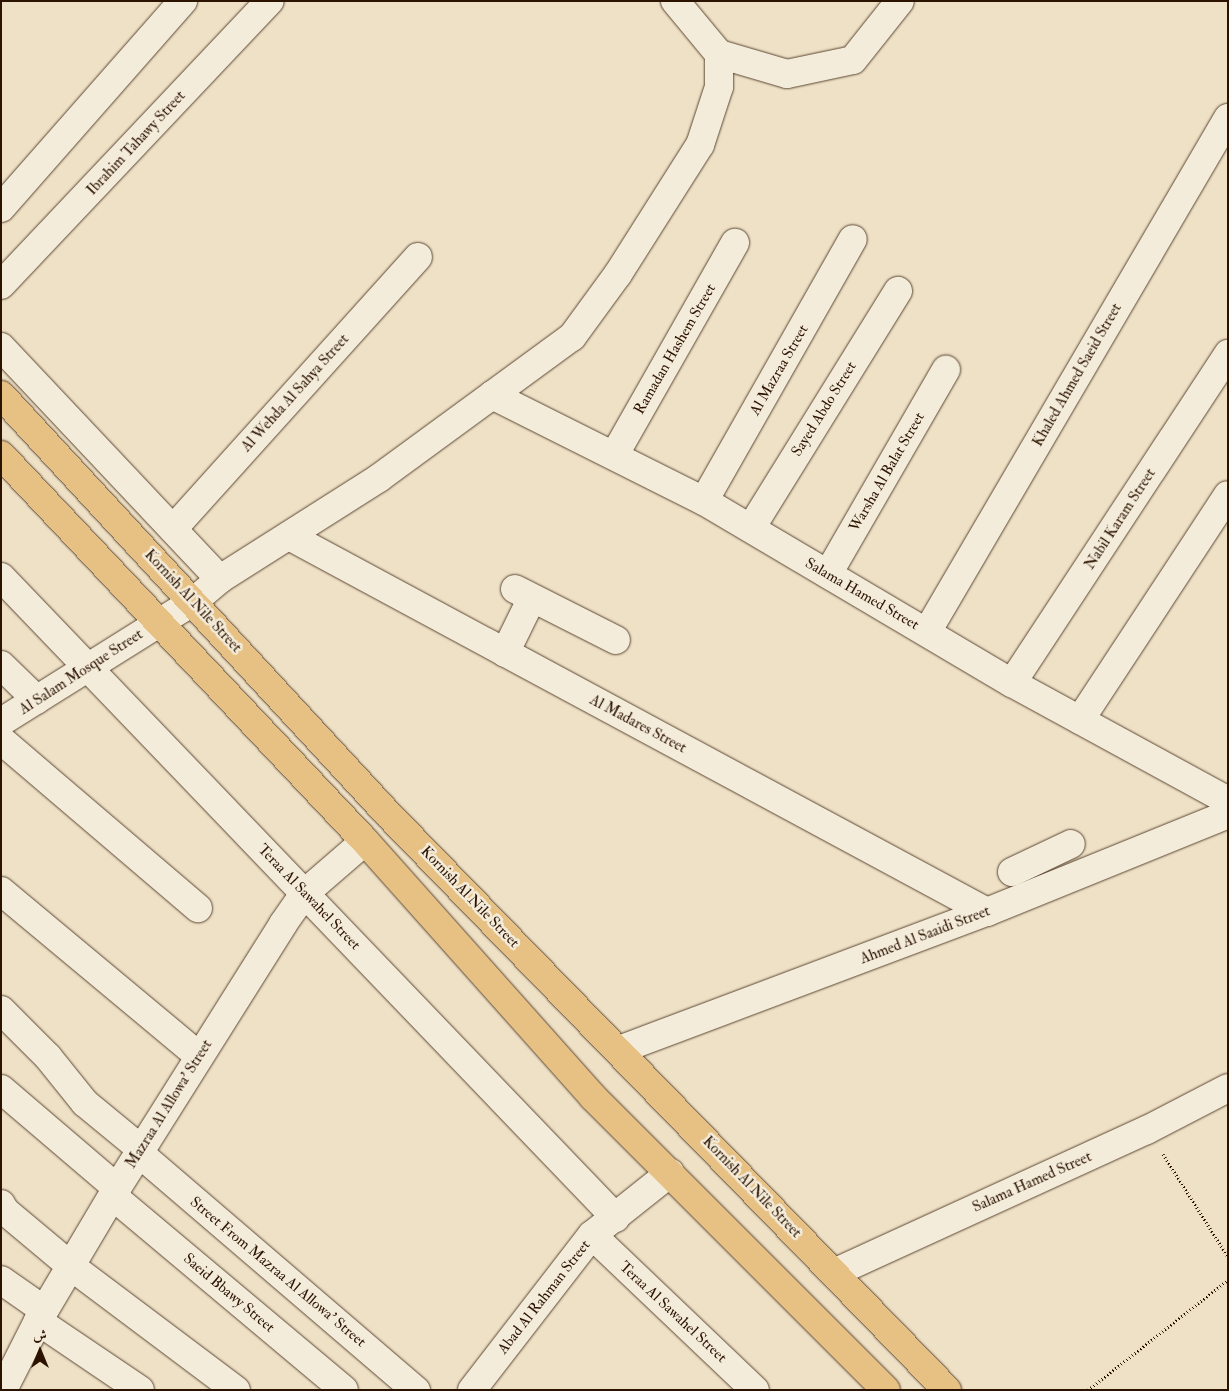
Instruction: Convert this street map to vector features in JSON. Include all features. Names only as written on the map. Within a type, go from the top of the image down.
[{"type":"main road","name":"Kornish Al Nile Street","points":[[1,395],[194,601],[387,813],[947,1390]]},
{"type":"main road","points":[[1,455],[161,621],[365,841],[593,1097],[886,1390]]},
{"type":"street","points":[[1,208],[183,1]]},
{"type":"street","name":"Ibrahim Tahawy Street","points":[[1,285],[270,1]]},
{"type":"street","points":[[675,1],[719,54],[787,74],[853,60],[900,1]]},
{"type":"street","name":"Al Salam Mosque Street","points":[[1,722],[194,601],[220,579],[379,478],[492,395],[542,361],[588,318],[700,145],[719,87],[719,54]]},
{"type":"street","name":"Khaled Ahmed Saeid Street","points":[[927,632],[1228,118]]},
{"type":"street","name":"Al Mazraa Street","points":[[704,501],[853,239]]},
{"type":"street","name":"Ramadan Hashem Street","points":[[615,454],[735,243]]},
{"type":"street","name":"Al Wehda Al Sahya Street","points":[[173,529],[418,257]]},
{"type":"street","name":"Sayed Abdo Street","points":[[751,528],[898,291]]},
{"type":"street","points":[[1,347],[220,579]]},
{"type":"street","name":"Nabil Karam Street","points":[[1012,684],[1228,354]]},
{"type":"street","name":"Warsha Al Balat Street","points":[[828,574],[946,370]]},
{"type":"street","name":"Salama Hamed Street","points":[[492,395],[615,454],[704,501],[1012,684],[1228,802]]},
{"type":"street","points":[[1080,720],[1228,495]]},
{"type":"street","name":"Al Madares Street","points":[[288,536],[987,912]]},
{"type":"street","name":"Teraa Al Sawahel Street","points":[[1,577],[616,1218]]},
{"type":"street","points":[[505,653],[524,594],[616,640]]},
{"type":"street","points":[[1,665],[37,700]]},
{"type":"street","points":[[1,740],[198,908]]},
{"type":"street","name":"Ahmed Al Saaidi Street","points":[[619,1050],[987,912],[1228,814]]},
{"type":"street","name":"Mazraa Al Allowa' Street","points":[[3,1390],[41,1315],[72,1268],[140,1151],[199,1056],[305,894],[365,841]]},
{"type":"street","points":[[1045,888],[1022,868],[1071,844]]},
{"type":"street","points":[[1,890],[199,1056]]},
{"type":"street","name":"Street From Mazraa Al Allowa' Street","points":[[1,1010],[48,1058],[85,1103],[416,1390]]},
{"type":"street","name":"Salama Hamed Street","points":[[834,1273],[1147,1130],[1228,1088]]},
{"type":"street","name":"Saeid Bbawy Street","points":[[1,1089],[116,1192],[344,1390]]},
{"type":"street","name":"Abad Al Rahman Street","points":[[472,1390],[592,1235],[616,1218],[670,1173]]},
{"type":"street","points":[[1,1204],[5,1211],[72,1268],[236,1390]]},
{"type":"street","name":"Teraa Al Sawahel Street","points":[[592,1235],[755,1390]]},
{"type":"street","points":[[1,1280],[41,1315],[140,1390]]},
{"type":"path","points":[[1147,1130],[1228,1257]]},
{"type":"path","points":[[1088,1390],[1228,1280]]}]
